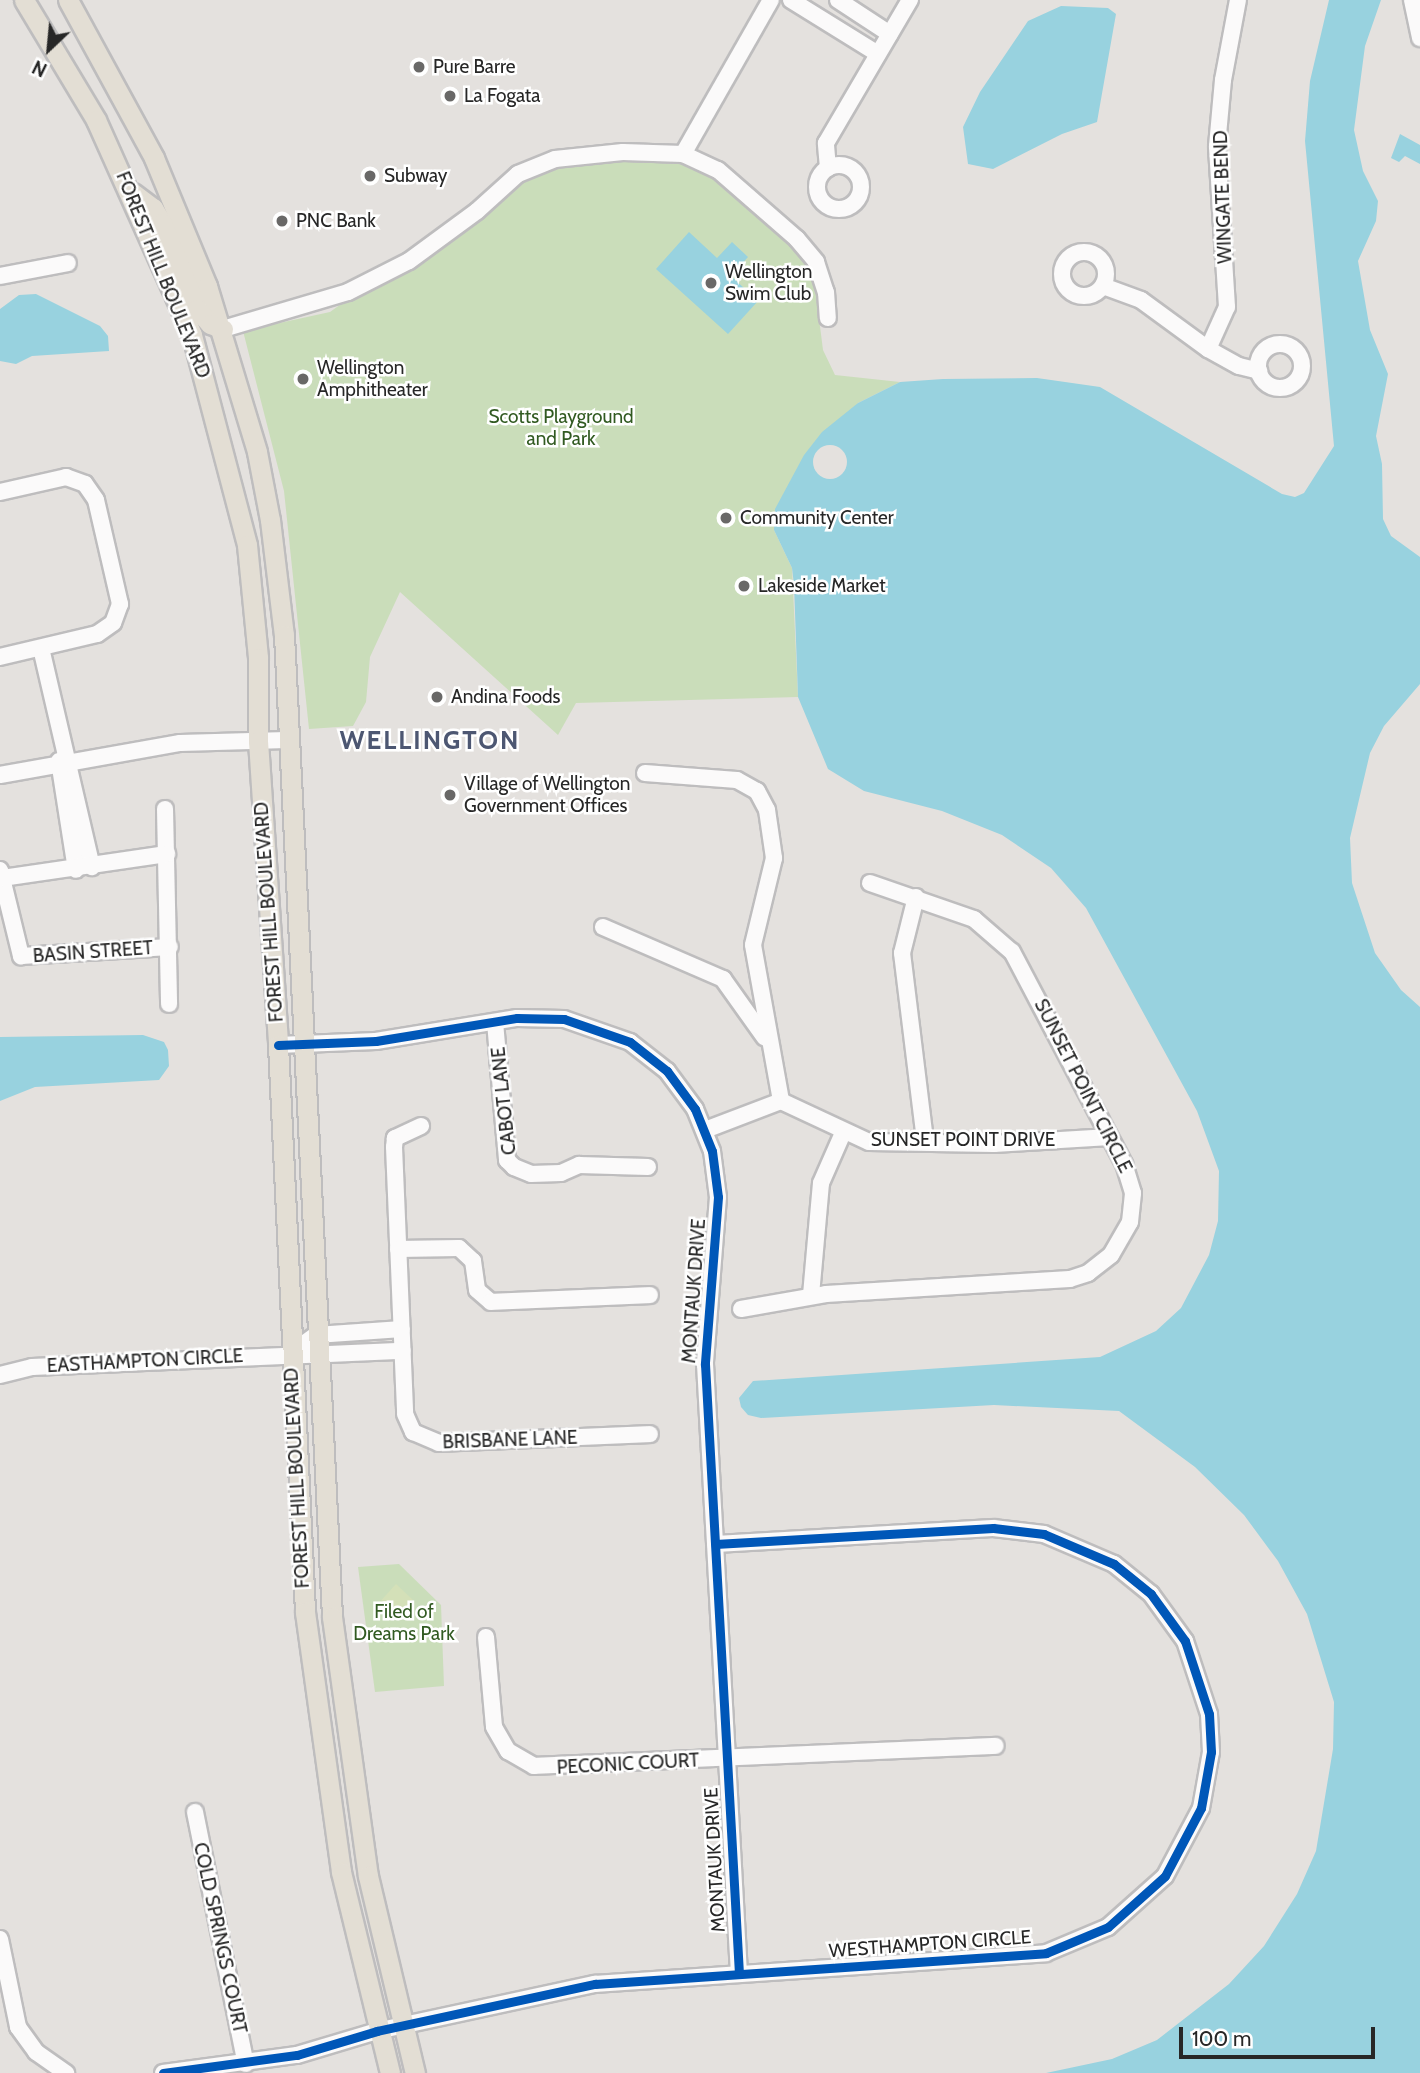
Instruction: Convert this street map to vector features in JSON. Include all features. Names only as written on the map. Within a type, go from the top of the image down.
[{"type":"main road","name":"FOREST HILL BOULEVARD","points":[[24,0],[83,98],[132,193],[204,367],[247,545],[258,658],[258,741],[278,1045],[299,1534],[315,1703],[341,1872],[377,2031],[390,2073]]},
{"type":"main road","name":"FOREST HILL BOULEVARD","points":[[68,0],[154,158],[223,329],[257,452],[270,520],[284,635],[326,1539],[341,1707],[368,1876],[401,2025],[415,2073]]},
{"type":"main road","points":[[132,193],[153,208],[162,223],[197,309],[210,324],[223,329]]},
{"type":"street","points":[[683,154],[771,0]]},
{"type":"street","points":[[791,0],[878,54]]},
{"type":"street","points":[[838,0],[890,34]]},
{"type":"street","points":[[828,168],[826,143],[910,0]]},
{"type":"street","name":"WINGATE BEND","points":[[1208,348],[1227,307],[1217,146],[1223,80],[1238,0]]},
{"type":"street","points":[[1412,0],[1420,38]]},
{"type":"street","points":[[844,33],[856,12]]},
{"type":"street","points":[[223,329],[348,292],[409,261],[477,211],[518,174],[555,159],[623,152],[683,154],[719,170],[797,239],[816,262],[827,292],[828,318]]},
{"type":"street","points":[[0,276],[68,263]]},
{"type":"street","points":[[1103,286],[1161,311],[1208,348],[1239,366],[1259,371]]},
{"type":"street","points":[[0,492],[66,477],[85,484],[96,500],[119,595],[118,614],[97,634],[0,657]]},
{"type":"street","points":[[41,648],[84,869]]},
{"type":"street","points":[[0,775],[64,761],[180,743],[287,740]]},
{"type":"street","points":[[645,773],[737,780],[757,791],[767,810],[774,858],[753,945],[767,1040],[782,1101],[705,1130]]},
{"type":"street","points":[[165,809],[170,947],[169,1004]]},
{"type":"street","points":[[1,874],[84,869],[167,854]]},
{"type":"street","name":"BASIN STREET","points":[[1,874],[21,956],[170,947]]},
{"type":"street","name":"SUNSET POINT CIRCLE","points":[[741,1309],[811,1296],[1060,1280],[1088,1273],[1118,1248],[1132,1212],[1131,1183],[1111,1137],[1012,952],[974,919],[870,883]]},
{"type":"street","points":[[916,897],[902,953],[925,1140]]},
{"type":"street","points":[[603,927],[723,979],[767,1040]]},
{"type":"street","name":"MONTAUK DRIVE","points":[[278,1045],[423,1036],[495,1022],[564,1019],[619,1037],[667,1071],[705,1130],[718,1197],[705,1363],[739,1974]]},
{"type":"street","name":"CABOT LANE","points":[[495,1022],[507,1160],[514,1167],[531,1174],[561,1173],[579,1165],[648,1167]]},
{"type":"street","name":"SUNSET POINT DRIVE","points":[[782,1101],[843,1133],[869,1142],[925,1140],[994,1144],[1111,1137]]},
{"type":"street","name":"BRISBANE LANE","points":[[421,1126],[395,1138],[402,1351],[408,1424],[430,1442],[650,1434]]},
{"type":"street","points":[[811,1296],[821,1183],[843,1133]]},
{"type":"street","points":[[398,1249],[459,1248],[472,1261],[477,1290],[491,1303],[650,1295]]},
{"type":"street","points":[[290,1353],[316,1335],[402,1329]]},
{"type":"street","points":[[290,1353],[317,1355],[402,1351]]},
{"type":"street","name":"EASTHAMPTON CIRCLE","points":[[0,1375],[32,1367],[290,1353]]},
{"type":"street","name":"WESTHAMPTON CIRCLE","points":[[163,2073],[246,2064],[297,2055],[401,2025],[595,1984],[1017,1958],[1064,1947],[1108,1927],[1146,1898],[1186,1844],[1208,1781],[1210,1723],[1197,1667],[1170,1616],[1130,1575],[1071,1542],[1022,1530],[993,1528],[715,1544]]},
{"type":"street","name":"PECONIC COURT","points":[[486,1637],[493,1725],[502,1744],[525,1763],[554,1768],[996,1746]]},
{"type":"street","name":"COLD SPRINGS COURT","points":[[195,1812],[246,2064]]},
{"type":"street","points":[[0,1939],[18,2026],[36,2052],[66,2073]]},
{"type":"green space","name":"Scotts Playground and Park","points":[[683,154],[769,221],[813,271],[823,350],[835,375],[900,382],[858,403],[774,530],[792,568],[798,697],[576,703],[558,735],[400,592],[370,657],[366,702],[353,726],[309,729],[284,491],[243,331],[330,312],[542,160]]},
{"type":"green space","name":"Filed of Dreams Park","points":[[399,1564],[441,1605],[444,1686],[375,1692],[358,1567]]},
{"type":"green space","points":[[396,1584],[413,1600],[396,1619],[378,1604]]},
{"type":"water","points":[[1329,0],[1381,0],[1365,46],[1354,130],[1363,171],[1378,201],[1376,221],[1358,261],[1370,330],[1388,374],[1376,436],[1382,464],[1383,519],[1391,536],[1420,557],[1420,684],[1384,726],[1370,753],[1350,838],[1352,883],[1375,953],[1401,990],[1420,1007],[1420,2073],[1046,2073],[1112,2059],[1157,2040],[1229,1984],[1264,1946],[1297,1894],[1316,1851],[1333,1749],[1334,1702],[1307,1614],[1278,1561],[1244,1515],[1195,1467],[1119,1411],[994,1405],[761,1418],[748,1415],[741,1407],[739,1398],[753,1381],[1100,1357],[1156,1331],[1181,1308],[1209,1255],[1218,1221],[1219,1171],[1197,1111],[1086,908],[1051,868],[1002,835],[942,811],[864,791],[828,769],[798,697],[792,568],[774,530],[775,509],[804,455],[822,432],[858,403],[900,382],[943,379],[1037,378],[1100,387],[1282,494],[1295,497],[1304,493],[1334,446],[1305,141],[1310,81]]},
{"type":"water","points":[[1061,6],[1108,8],[1116,14],[1097,122],[1062,134],[993,169],[968,164],[963,127],[980,92],[1028,21]]},
{"type":"water","points":[[1400,134],[1420,145],[1420,164],[1405,156],[1399,162],[1391,158]]},
{"type":"water","points":[[689,232],[717,258],[732,242],[748,257],[731,276],[758,301],[728,334],[656,269]]},
{"type":"water","points":[[36,294],[100,326],[108,336],[109,351],[32,356],[16,364],[0,361],[0,309],[19,295]]},
{"type":"water","points":[[143,1035],[164,1042],[168,1050],[169,1066],[159,1080],[35,1087],[0,1101],[0,1037]]},
{"type":"pier","points":[[830,445],[842,450],[847,462],[842,474],[830,479],[818,474],[813,462],[818,450]]},
{"type":"cycle path","points":[[278,1045],[376,1041],[517,1018],[564,1019],[630,1042],[667,1071],[695,1109],[712,1151],[718,1197],[705,1364],[739,1974]]},
{"type":"cycle path","points":[[163,2073],[297,2055],[377,2031],[595,1984],[1046,1953],[1108,1927],[1165,1876],[1201,1808],[1211,1752],[1209,1714],[1185,1641],[1151,1594],[1114,1564],[1044,1534],[993,1528],[715,1544]]},
{"type":"place","name":"Pure Barre","points":[[419,67]]},
{"type":"place","name":"La Fogata","points":[[450,96]]},
{"type":"place","name":"Subway","points":[[370,176]]},
{"type":"place","name":"PNC Bank","points":[[282,221]]},
{"type":"place","name":"Wellington Swim Club","points":[[711,283]]},
{"type":"place","name":"Wellington Amphitheater","points":[[303,379]]},
{"type":"place","name":"Community Center","points":[[726,518]]},
{"type":"place","name":"Lakeside Market","points":[[744,586]]},
{"type":"place","name":"Andina Foods","points":[[437,697]]},
{"type":"place","name":"Village of Wellington Government Offices","points":[[450,795]]},
{"type":"district","name":"WELLINGTON","points":[[430,741]]}]
